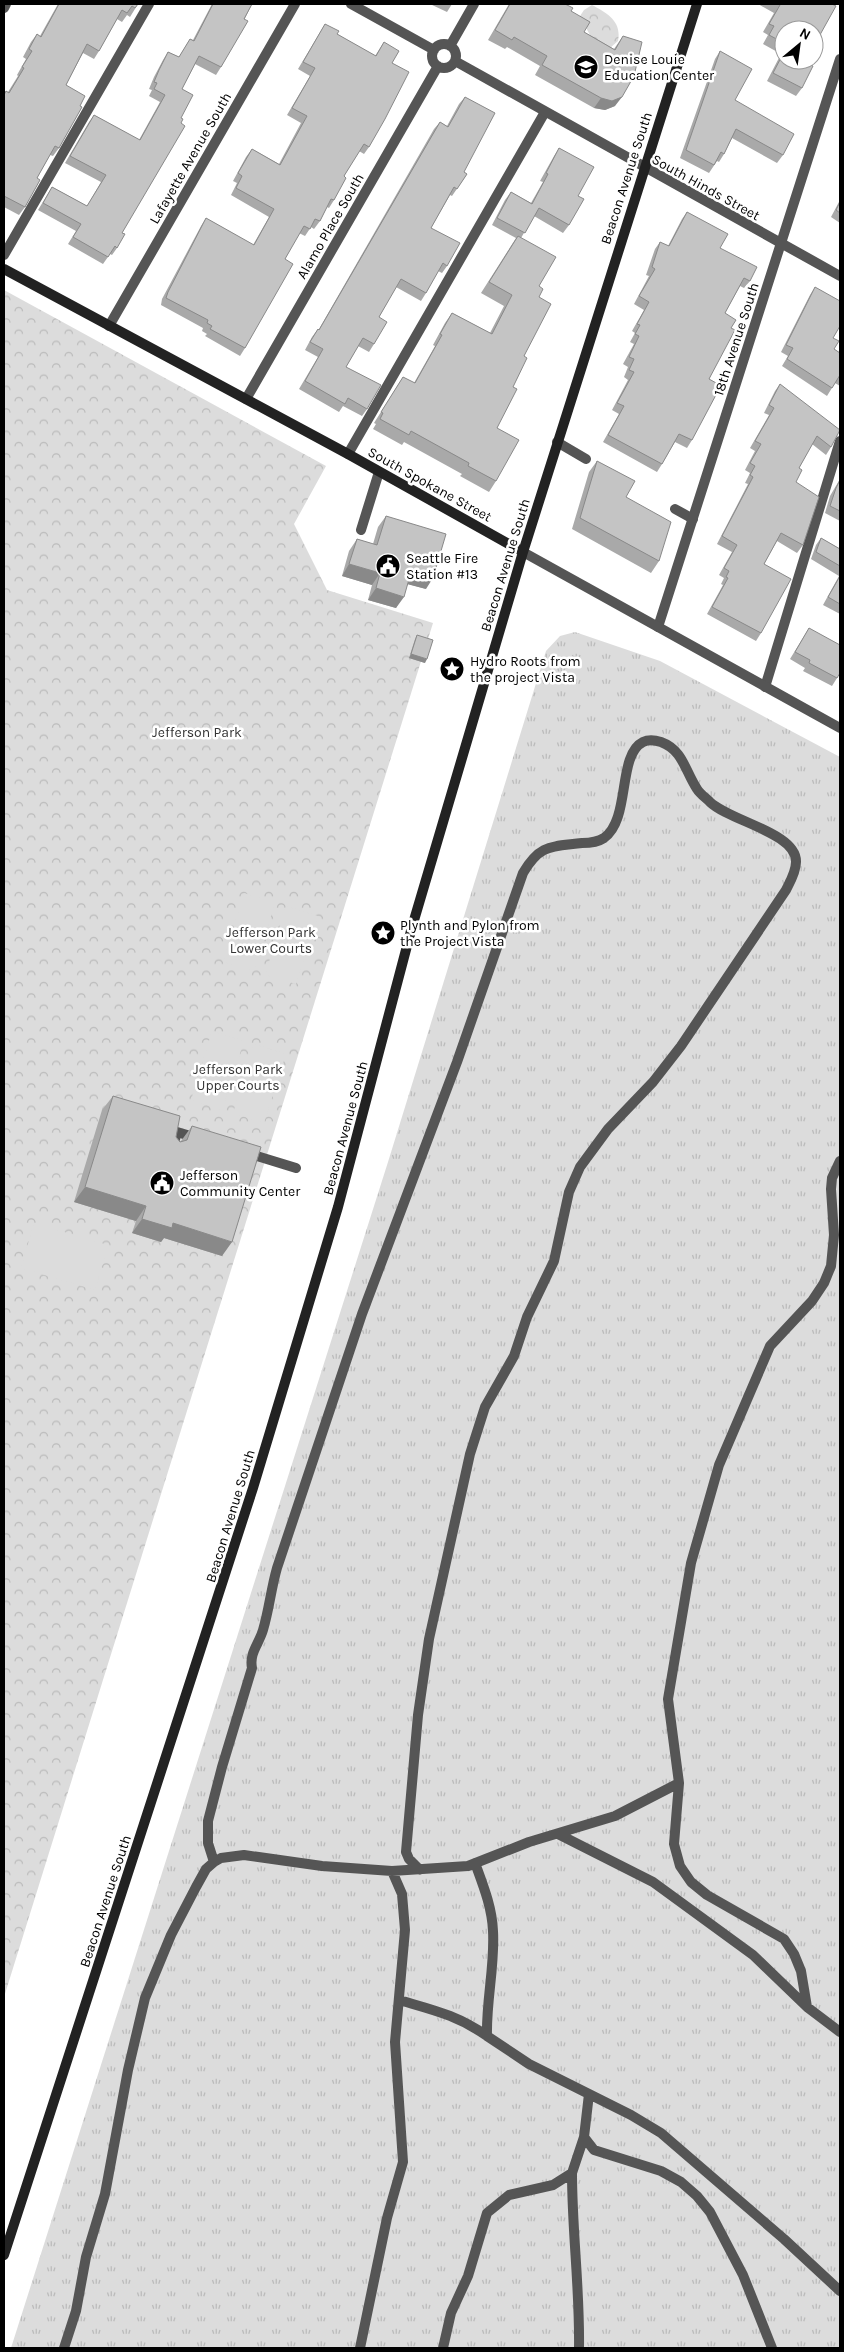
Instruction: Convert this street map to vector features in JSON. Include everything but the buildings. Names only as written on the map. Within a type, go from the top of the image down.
[{"type":"main road","name":"Beacon Avenue South","points":[[4,2254],[253,1488],[338,1207],[412,927],[523,552],[697,4]]},
{"type":"main road","name":"South Spokane Street","points":[[4,269],[348,454],[523,552]]},
{"type":"street","points":[[4,8],[6,4]]},
{"type":"street","points":[[4,255],[149,4]]},
{"type":"street","name":"Lafayette Avenue South","points":[[109,326],[295,4]]},
{"type":"street","points":[[351,4],[434,50]]},
{"type":"street","points":[[450,46],[474,4]]},
{"type":"street","points":[[442,45],[450,46],[455,52],[455,61],[447,68],[438,66],[433,58],[434,50],[442,45]]},
{"type":"street","name":"18th Avenue South","points":[[658,627],[840,58]]},
{"type":"street","name":"South Hinds Street","points":[[455,61],[840,276]]},
{"type":"street","name":"Alamo Place South","points":[[246,399],[438,66]]},
{"type":"street","points":[[348,454],[545,112]]},
{"type":"street","points":[[765,687],[840,441]]},
{"type":"street","points":[[557,442],[586,459]]},
{"type":"street","points":[[361,530],[379,472]]},
{"type":"street","points":[[675,509],[693,519]]},
{"type":"street","name":"South Spokane Street","points":[[523,552],[840,728]]},
{"type":"street","points":[[214,1862],[208,1843],[208,1821],[229,1741],[250,1674],[252,1653],[263,1631],[268,1601],[277,1568],[362,1314],[457,1062],[523,874],[536,854],[544,848],[593,842],[603,839],[610,832],[620,810],[630,760],[637,746],[654,740],[676,751],[697,790],[714,806],[730,816],[781,838],[792,848],[796,863],[786,890],[681,1046],[653,1082],[608,1129],[580,1167],[569,1192],[554,1261],[527,1317],[514,1356],[485,1407],[470,1454],[429,1639],[418,1715],[406,1852],[409,1859],[420,1870]]},
{"type":"street","points":[[172,1150],[177,1132],[206,1141]]},
{"type":"street","points":[[234,1150],[296,1168]]},
{"type":"street","points":[[807,2007],[800,1971],[794,1954],[784,1938],[707,1895],[691,1882],[680,1866],[674,1844],[679,1783],[668,1699],[691,1563],[719,1465],[760,1365],[770,1346],[812,1301],[824,1283],[831,1266],[834,1236],[830,1189],[832,1178],[840,1162]]},
{"type":"street","points":[[64,2348],[76,2311],[86,2257],[105,2194],[128,2070],[145,1998],[171,1935],[206,1870],[214,1862],[221,1858],[244,1855],[322,1866],[392,1871],[468,1866],[529,1842],[615,1816],[679,1783]]},
{"type":"street","points":[[558,1834],[653,1882],[753,1955],[807,2007],[840,2032]]},
{"type":"street","points":[[475,1863],[488,1900],[493,1931],[487,2036]]},
{"type":"street","points":[[360,2348],[387,2218],[403,2162],[395,2042],[405,1930],[402,1894],[392,1871]]},
{"type":"street","points":[[399,2000],[445,2013],[467,2022],[529,2064],[631,2115],[662,2133],[784,2238],[840,2291]]},
{"type":"street","points":[[579,2348],[579,2303],[573,2236],[572,2173],[584,2137],[588,2094]]},
{"type":"street","points":[[584,2137],[594,2150],[661,2171],[681,2182],[697,2196],[710,2212],[743,2275],[772,2348]]},
{"type":"street","points":[[443,2348],[450,2313],[468,2276],[487,2213],[509,2195],[553,2184],[572,2173]]},
{"type":"green space","points":[[592,5],[612,18],[618,28],[618,41],[610,48],[594,43],[580,16],[584,10]]},
{"type":"green space","name":"Jefferson Park","points":[[4,290],[326,466],[294,524],[327,590],[433,623],[4,1997]]},
{"type":"green space","points":[[575,632],[660,661],[840,757],[840,2348],[11,2348],[388,1162],[546,651],[560,636]]},
{"type":"green space","points":[[244,893],[275,903],[254,971],[223,962]]},
{"type":"green space","points":[[286,906],[318,916],[296,984],[265,975]]},
{"type":"green space","points":[[212,1031],[244,1041],[222,1110],[191,1100]]},
{"type":"green space","points":[[254,1044],[286,1054],[264,1123],[233,1113]]},
{"type":"green space","points":[[34,1223],[108,1245],[95,1290],[21,1268]]},
{"type":"place","name":"Denise Louie Education Center","points":[[586,67]]},
{"type":"place","name":"Seattle Fire Station #13","points":[[388,566]]},
{"type":"place","name":"Hydro Roots from the project Vista","points":[[452,669]]},
{"type":"place","name":"Plynth and Pylon from the Project Vista","points":[[383,933]]},
{"type":"place","name":"Jefferson Community Center","points":[[162,1183]]},
{"type":"park label","name":"Jefferson Park Lower Courts","points":[[271,940]]},
{"type":"park label","name":"Jefferson Park Upper Courts","points":[[238,1078]]}]
